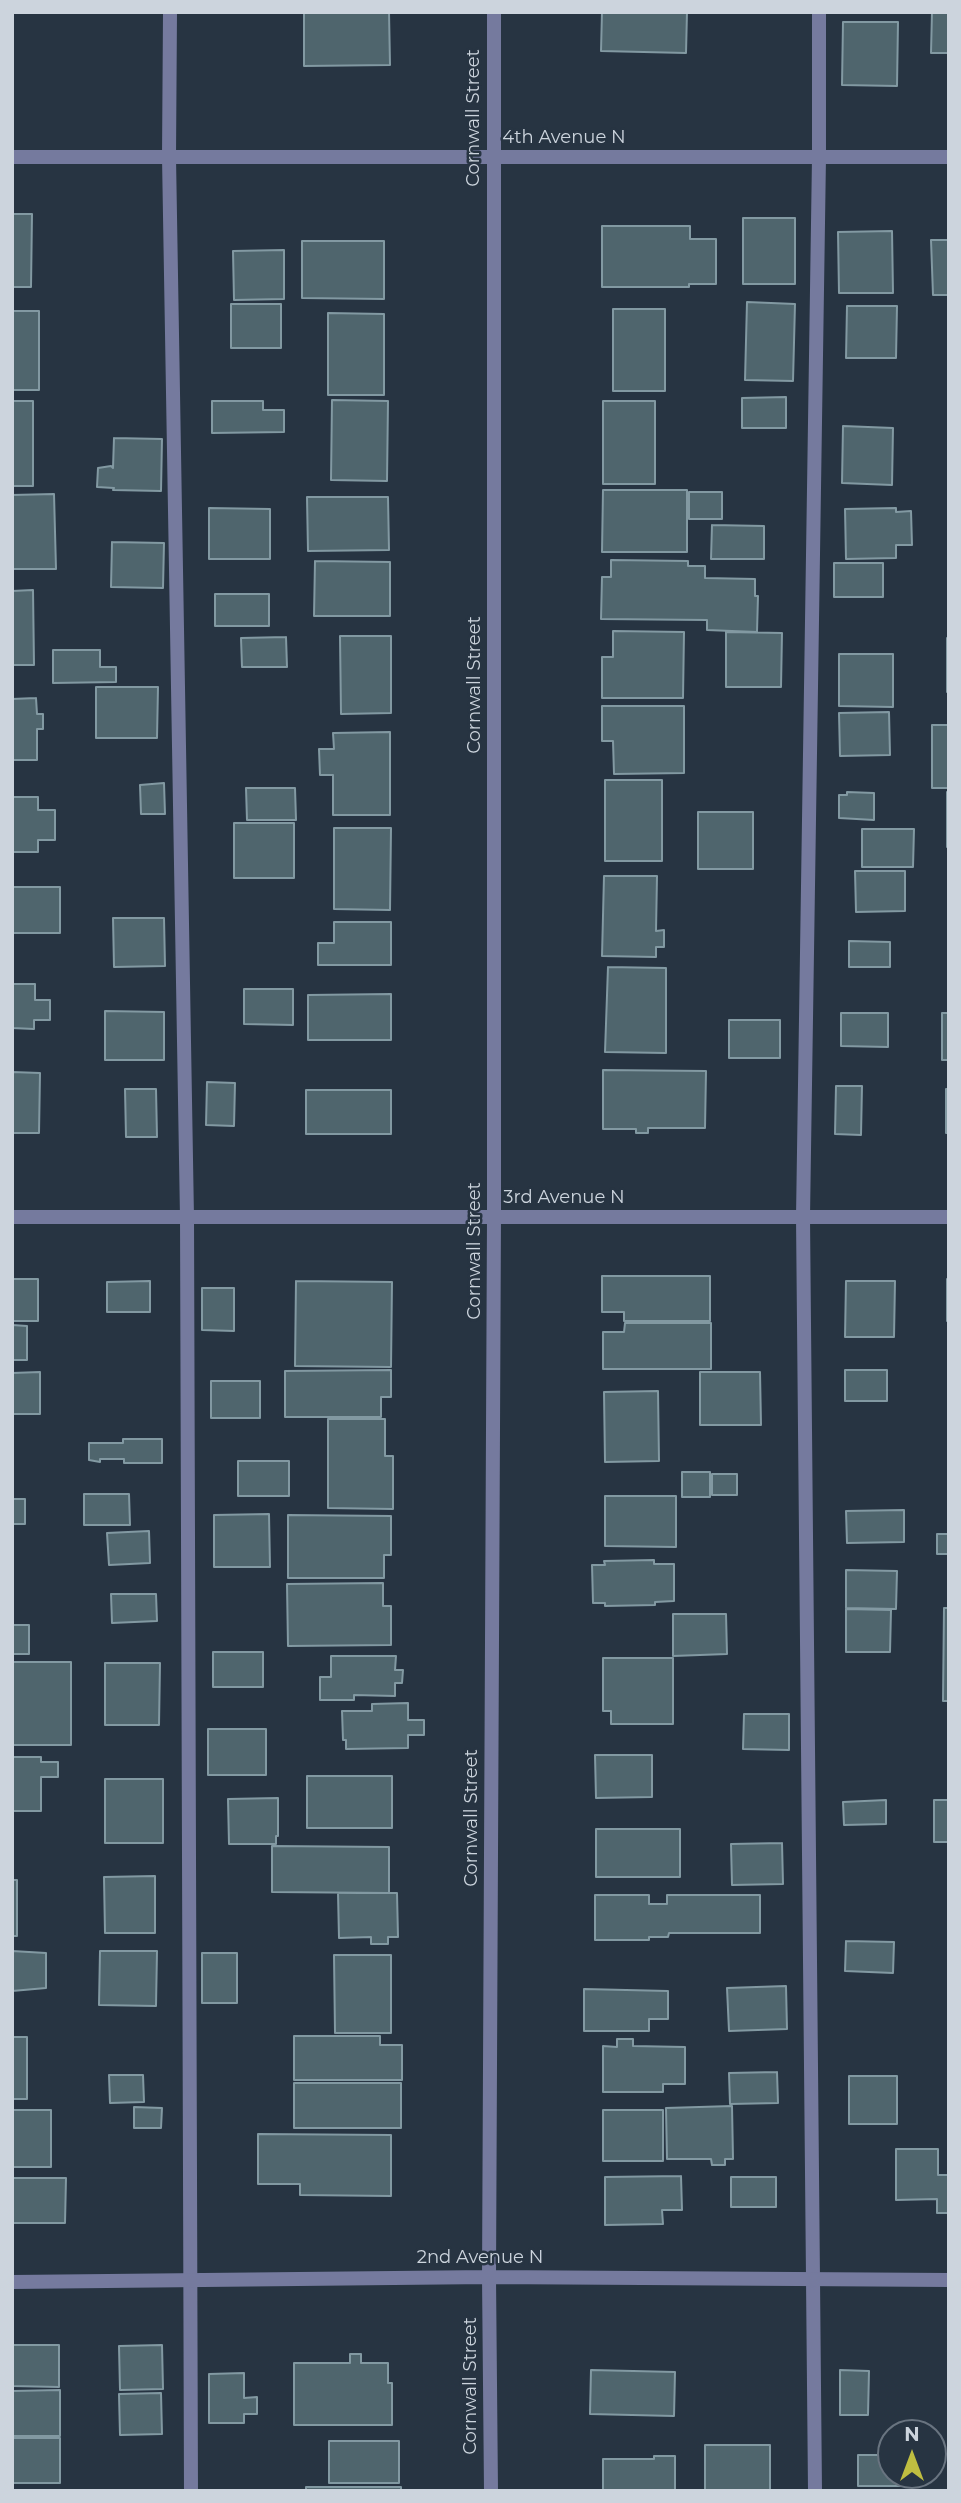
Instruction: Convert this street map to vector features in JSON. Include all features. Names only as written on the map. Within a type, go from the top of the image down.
[{"type":"street","points":[[170,12],[169,157],[187,1217],[191,2491]]},
{"type":"street","name":"Cornwall Street","points":[[491,2491],[489,2277],[494,1217],[494,12]]},
{"type":"street","points":[[815,2491],[803,1217],[819,157],[818,12]]},
{"type":"street","name":"4th Avenue N","points":[[12,157],[949,157]]},
{"type":"street","name":"3rd Avenue N","points":[[12,1217],[949,1217]]},
{"type":"street","name":"2nd Avenue N","points":[[12,2282],[489,2277],[949,2280]]},
{"type":"building","points":[[304,12],[389,12],[390,65],[304,66]]},
{"type":"building","points":[[602,12],[687,12],[686,53],[601,51]]},
{"type":"building","points":[[932,12],[949,12],[949,53],[931,53]]},
{"type":"building","points":[[843,22],[898,22],[897,86],[842,85]]},
{"type":"building","points":[[12,214],[32,214],[31,287],[12,287]]},
{"type":"building","points":[[743,218],[795,218],[795,284],[743,284]]},
{"type":"building","points":[[602,226],[690,226],[690,239],[716,239],[716,284],[689,284],[689,287],[602,287]]},
{"type":"building","points":[[892,231],[893,293],[839,293],[838,232]]},
{"type":"building","points":[[931,240],[949,240],[949,295],[933,295]]},
{"type":"building","points":[[302,241],[384,241],[384,299],[302,298]]},
{"type":"building","points":[[284,250],[284,299],[234,300],[233,251]]},
{"type":"building","points":[[747,302],[795,304],[793,381],[745,380]]},
{"type":"building","points":[[231,304],[281,304],[281,348],[231,348]]},
{"type":"building","points":[[847,306],[897,306],[896,358],[846,358]]},
{"type":"building","points":[[613,309],[665,309],[665,391],[613,391]]},
{"type":"building","points":[[12,311],[39,311],[39,390],[12,390]]},
{"type":"building","points":[[328,313],[384,314],[384,395],[328,395]]},
{"type":"building","points":[[786,397],[786,428],[742,428],[742,398]]},
{"type":"building","points":[[332,400],[388,401],[387,481],[331,480]]},
{"type":"building","points":[[12,401],[33,401],[33,486],[12,486]]},
{"type":"building","points":[[212,401],[263,401],[263,410],[284,410],[284,432],[212,433]]},
{"type":"building","points":[[603,401],[655,401],[655,484],[603,484]]},
{"type":"building","points":[[843,426],[893,428],[892,485],[842,483]]},
{"type":"building","points":[[114,438],[162,439],[161,491],[97,487],[98,468],[113,468]]},
{"type":"building","points":[[603,490],[687,490],[687,552],[602,552]]},
{"type":"building","points":[[689,492],[722,492],[722,519],[689,519]]},
{"type":"building","points":[[54,494],[56,569],[12,569],[12,495]]},
{"type":"building","points":[[307,497],[388,497],[389,550],[308,551]]},
{"type":"building","points":[[209,508],[270,509],[270,559],[209,559]]},
{"type":"building","points":[[896,508],[896,512],[911,511],[912,545],[896,545],[896,558],[846,559],[845,509]]},
{"type":"building","points":[[712,525],[764,526],[764,559],[711,559]]},
{"type":"building","points":[[112,542],[164,543],[163,588],[111,587]]},
{"type":"building","points":[[611,560],[688,561],[688,566],[705,566],[705,578],[755,579],[755,596],[758,596],[757,632],[707,630],[707,620],[601,619],[602,577],[611,577]]},
{"type":"building","points":[[315,561],[390,562],[390,616],[314,616]]},
{"type":"building","points":[[834,563],[883,563],[883,597],[834,597]]},
{"type":"building","points":[[33,590],[34,665],[12,665],[12,591]]},
{"type":"building","points":[[215,594],[269,594],[269,626],[215,626]]},
{"type":"building","points":[[613,631],[684,632],[683,698],[602,698],[602,657],[613,657]]},
{"type":"building","points":[[726,632],[782,633],[781,687],[726,687]]},
{"type":"building","points":[[340,636],[391,636],[391,713],[341,714]]},
{"type":"building","points":[[286,637],[287,667],[242,667],[241,638]]},
{"type":"building","points":[[949,638],[949,692],[947,692]]},
{"type":"building","points":[[53,650],[100,650],[100,667],[116,667],[116,682],[53,683]]},
{"type":"building","points":[[839,654],[893,654],[893,707],[839,706]]},
{"type":"building","points":[[96,687],[158,687],[157,738],[96,738]]},
{"type":"building","points":[[36,698],[37,714],[43,714],[43,729],[37,729],[37,760],[12,760],[12,699]]},
{"type":"building","points":[[602,706],[684,706],[684,773],[614,774],[613,741],[602,741]]},
{"type":"building","points":[[889,712],[890,755],[840,756],[839,713]]},
{"type":"building","points":[[932,725],[949,725],[949,788],[932,788]]},
{"type":"building","points":[[390,732],[390,815],[333,815],[333,775],[320,775],[319,749],[334,749],[333,733]]},
{"type":"building","points":[[605,780],[662,780],[662,861],[605,861]]},
{"type":"building","points":[[164,783],[165,814],[141,814],[140,785]]},
{"type":"building","points":[[246,788],[295,788],[296,820],[247,820]]},
{"type":"building","points":[[847,792],[874,793],[874,820],[839,818],[839,795],[847,795]]},
{"type":"building","points":[[949,792],[949,847],[947,847]]},
{"type":"building","points":[[12,797],[38,797],[38,810],[55,810],[55,840],[38,840],[38,852],[12,852]]},
{"type":"building","points":[[698,812],[753,812],[753,869],[698,869]]},
{"type":"building","points":[[234,823],[294,823],[294,878],[234,878]]},
{"type":"building","points":[[334,828],[391,828],[390,910],[334,909]]},
{"type":"building","points":[[862,829],[914,829],[913,867],[862,867]]},
{"type":"building","points":[[855,871],[905,871],[905,911],[856,912]]},
{"type":"building","points":[[604,876],[657,876],[656,931],[664,930],[664,947],[656,947],[656,957],[602,956]]},
{"type":"building","points":[[12,887],[60,887],[60,933],[12,933]]},
{"type":"building","points":[[113,918],[164,918],[165,966],[114,967]]},
{"type":"building","points":[[334,922],[391,922],[391,965],[318,965],[318,943],[334,943]]},
{"type":"building","points":[[849,941],[890,942],[890,967],[849,967]]},
{"type":"building","points":[[608,967],[666,968],[666,1053],[605,1052]]},
{"type":"building","points":[[12,984],[35,984],[35,1000],[50,1000],[50,1020],[34,1020],[34,1029],[12,1028]]},
{"type":"building","points":[[244,989],[293,989],[293,1025],[244,1024]]},
{"type":"building","points":[[391,994],[391,1040],[308,1040],[308,995]]},
{"type":"building","points":[[105,1011],[164,1012],[164,1060],[105,1060]]},
{"type":"building","points":[[841,1013],[888,1013],[888,1047],[841,1046]]},
{"type":"building","points":[[942,1013],[949,1013],[949,1060],[942,1060]]},
{"type":"building","points":[[729,1020],[780,1020],[780,1058],[729,1058]]},
{"type":"building","points":[[603,1070],[706,1071],[705,1128],[648,1128],[648,1133],[636,1133],[636,1129],[603,1129]]},
{"type":"building","points":[[12,1072],[40,1073],[39,1133],[12,1133]]},
{"type":"building","points":[[207,1082],[235,1083],[234,1126],[206,1125]]},
{"type":"building","points":[[836,1086],[862,1086],[861,1135],[835,1134]]},
{"type":"building","points":[[125,1089],[156,1089],[157,1137],[126,1137]]},
{"type":"building","points":[[946,1089],[949,1089],[949,1133],[946,1133]]},
{"type":"building","points":[[306,1090],[391,1090],[391,1134],[306,1134]]},
{"type":"building","points":[[602,1276],[710,1276],[710,1321],[624,1321],[624,1312],[602,1312]]},
{"type":"building","points":[[12,1279],[38,1279],[38,1321],[12,1321]]},
{"type":"building","points":[[949,1279],[949,1321],[947,1321]]},
{"type":"building","points":[[150,1281],[150,1312],[107,1312],[107,1282]]},
{"type":"building","points":[[296,1281],[392,1282],[391,1367],[295,1366]]},
{"type":"building","points":[[846,1281],[895,1281],[894,1337],[845,1337]]},
{"type":"building","points":[[202,1288],[234,1288],[234,1331],[202,1330]]},
{"type":"building","points":[[625,1323],[711,1323],[711,1369],[603,1369],[603,1332],[624,1332]]},
{"type":"building","points":[[12,1325],[27,1326],[27,1360],[12,1360]]},
{"type":"building","points":[[391,1370],[391,1397],[381,1397],[381,1417],[285,1417],[285,1371]]},
{"type":"building","points":[[845,1370],[887,1370],[887,1401],[845,1401]]},
{"type":"building","points":[[40,1372],[40,1414],[12,1414],[12,1373]]},
{"type":"building","points":[[700,1372],[760,1372],[761,1425],[700,1425]]},
{"type":"building","points":[[211,1381],[260,1381],[260,1418],[211,1418]]},
{"type":"building","points":[[658,1391],[659,1461],[605,1462],[604,1392]]},
{"type":"building","points":[[328,1419],[385,1419],[385,1456],[393,1456],[393,1509],[328,1508]]},
{"type":"building","points":[[123,1439],[162,1439],[162,1463],[124,1463],[124,1459],[100,1459],[100,1462],[89,1460],[89,1443],[123,1443]]},
{"type":"building","points":[[238,1461],[289,1461],[289,1496],[238,1496]]},
{"type":"building","points":[[682,1472],[710,1472],[710,1497],[682,1497]]},
{"type":"building","points":[[712,1474],[737,1474],[737,1495],[712,1495]]},
{"type":"building","points":[[84,1494],[129,1494],[130,1525],[84,1525]]},
{"type":"building","points":[[605,1496],[676,1496],[676,1547],[605,1546]]},
{"type":"building","points":[[12,1499],[25,1499],[25,1524],[12,1524]]},
{"type":"building","points":[[904,1510],[904,1542],[847,1543],[846,1511]]},
{"type":"building","points":[[269,1514],[270,1567],[214,1567],[214,1515]]},
{"type":"building","points":[[288,1515],[391,1516],[391,1555],[384,1555],[384,1578],[288,1578]]},
{"type":"building","points":[[149,1531],[150,1563],[109,1565],[107,1533]]},
{"type":"building","points":[[937,1534],[949,1534],[949,1554],[937,1554]]},
{"type":"building","points":[[654,1560],[654,1564],[674,1564],[674,1601],[655,1602],[655,1605],[605,1606],[605,1603],[593,1603],[592,1565],[605,1565],[604,1561]]},
{"type":"building","points":[[846,1570],[897,1571],[896,1609],[846,1608]]},
{"type":"building","points":[[383,1583],[383,1606],[391,1606],[391,1645],[288,1646],[287,1584]]},
{"type":"building","points":[[111,1594],[156,1594],[157,1621],[112,1623]]},
{"type":"building","points":[[944,1608],[949,1608],[949,1701],[943,1701]]},
{"type":"building","points":[[846,1609],[891,1610],[890,1652],[846,1652]]},
{"type":"building","points":[[673,1614],[726,1614],[727,1654],[673,1656]]},
{"type":"building","points":[[12,1625],[29,1625],[29,1654],[12,1654]]},
{"type":"building","points":[[213,1652],[263,1652],[263,1687],[213,1687]]},
{"type":"building","points":[[331,1656],[396,1656],[395,1670],[403,1670],[402,1683],[395,1683],[395,1696],[354,1695],[354,1700],[320,1700],[320,1677],[331,1677]]},
{"type":"building","points":[[603,1658],[673,1658],[673,1724],[611,1724],[611,1711],[603,1711]]},
{"type":"building","points":[[12,1662],[71,1662],[71,1745],[12,1745]]},
{"type":"building","points":[[105,1663],[160,1663],[159,1725],[105,1725]]},
{"type":"building","points":[[408,1703],[408,1720],[424,1720],[424,1735],[408,1735],[408,1748],[346,1749],[342,1711],[372,1711],[372,1704]]},
{"type":"building","points":[[744,1714],[789,1714],[789,1750],[743,1749]]},
{"type":"building","points":[[208,1729],[266,1729],[266,1775],[208,1775]]},
{"type":"building","points":[[595,1755],[652,1755],[652,1797],[596,1798]]},
{"type":"building","points":[[12,1757],[41,1757],[41,1762],[58,1762],[58,1777],[41,1777],[41,1811],[12,1811]]},
{"type":"building","points":[[307,1776],[392,1776],[392,1828],[307,1828]]},
{"type":"building","points":[[105,1779],[163,1779],[163,1843],[105,1843]]},
{"type":"building","points":[[278,1798],[276,1844],[229,1844],[228,1799]]},
{"type":"building","points":[[886,1800],[886,1824],[844,1825],[843,1802]]},
{"type":"building","points":[[934,1800],[949,1800],[949,1842],[934,1842]]},
{"type":"building","points":[[596,1829],[680,1829],[680,1877],[596,1877]]},
{"type":"building","points":[[782,1843],[783,1884],[732,1885],[731,1844]]},
{"type":"building","points":[[272,1846],[389,1847],[389,1893],[272,1892]]},
{"type":"building","points":[[155,1876],[155,1933],[105,1933],[104,1877]]},
{"type":"building","points":[[12,1880],[17,1880],[17,1936],[12,1936]]},
{"type":"building","points":[[338,1893],[397,1893],[398,1937],[388,1937],[388,1944],[371,1944],[371,1937],[339,1938]]},
{"type":"building","points":[[595,1895],[649,1895],[649,1904],[667,1904],[667,1895],[760,1895],[760,1933],[669,1933],[668,1937],[649,1937],[649,1940],[595,1940]]},
{"type":"building","points":[[846,1941],[894,1942],[893,1973],[845,1971]]},
{"type":"building","points":[[12,1951],[46,1953],[46,1988],[12,1991]]},
{"type":"building","points":[[100,1951],[157,1951],[156,2006],[99,2005]]},
{"type":"building","points":[[202,1953],[237,1953],[237,2003],[202,2003]]},
{"type":"building","points":[[334,1955],[391,1955],[391,2033],[335,2033]]},
{"type":"building","points":[[786,1986],[787,2029],[729,2031],[727,1988]]},
{"type":"building","points":[[584,1989],[668,1991],[668,2019],[649,2019],[649,2031],[584,2031]]},
{"type":"building","points":[[294,2036],[380,2036],[380,2045],[402,2045],[402,2080],[294,2080]]},
{"type":"building","points":[[12,2037],[27,2037],[27,2099],[12,2099]]},
{"type":"building","points":[[617,2039],[633,2039],[633,2046],[685,2047],[685,2084],[663,2084],[663,2092],[603,2092],[603,2046],[617,2047]]},
{"type":"building","points":[[777,2072],[778,2103],[730,2104],[729,2073]]},
{"type":"building","points":[[109,2075],[143,2075],[144,2102],[110,2103]]},
{"type":"building","points":[[849,2076],[897,2076],[897,2124],[849,2124]]},
{"type":"building","points":[[294,2083],[401,2083],[401,2128],[294,2128]]},
{"type":"building","points":[[732,2106],[733,2159],[725,2159],[725,2165],[712,2165],[711,2159],[667,2159],[666,2108]]},
{"type":"building","points":[[134,2107],[162,2108],[161,2128],[134,2128]]},
{"type":"building","points":[[12,2110],[51,2110],[51,2167],[12,2167]]},
{"type":"building","points":[[603,2110],[663,2110],[663,2161],[603,2161]]},
{"type":"building","points":[[258,2134],[391,2135],[391,2196],[300,2195],[300,2184],[258,2184]]},
{"type":"building","points":[[896,2149],[938,2149],[938,2175],[949,2175],[949,2213],[937,2213],[937,2199],[896,2200]]},
{"type":"building","points":[[681,2176],[682,2210],[662,2210],[663,2224],[605,2225],[605,2177]]},
{"type":"building","points":[[731,2177],[776,2177],[776,2207],[731,2207]]},
{"type":"building","points":[[12,2178],[66,2178],[65,2223],[12,2223]]},
{"type":"building","points":[[12,2345],[59,2345],[59,2387],[12,2386]]},
{"type":"building","points":[[162,2345],[163,2389],[120,2390],[119,2346]]},
{"type":"building","points":[[350,2354],[361,2354],[361,2363],[388,2363],[388,2383],[392,2383],[392,2425],[294,2425],[294,2363],[350,2363]]},
{"type":"building","points":[[591,2370],[675,2372],[674,2416],[590,2414]]},
{"type":"building","points":[[840,2370],[869,2371],[868,2415],[840,2415]]},
{"type":"building","points":[[244,2373],[244,2398],[257,2397],[257,2414],[244,2414],[244,2423],[209,2423],[209,2374]]},
{"type":"building","points":[[60,2390],[60,2436],[12,2436],[12,2391]]},
{"type":"building","points":[[161,2393],[162,2434],[120,2435],[119,2394]]},
{"type":"building","points":[[12,2438],[60,2438],[60,2483],[12,2483]]},
{"type":"building","points":[[329,2441],[399,2441],[399,2483],[329,2483]]},
{"type":"building","points":[[705,2445],[770,2445],[770,2491],[705,2491]]},
{"type":"building","points":[[858,2455],[877,2455],[877,2486],[858,2486]]},
{"type":"building","points":[[654,2456],[675,2456],[675,2491],[603,2491],[603,2459],[654,2459]]},
{"type":"building","points":[[306,2487],[401,2487],[401,2491],[306,2491]]}]
